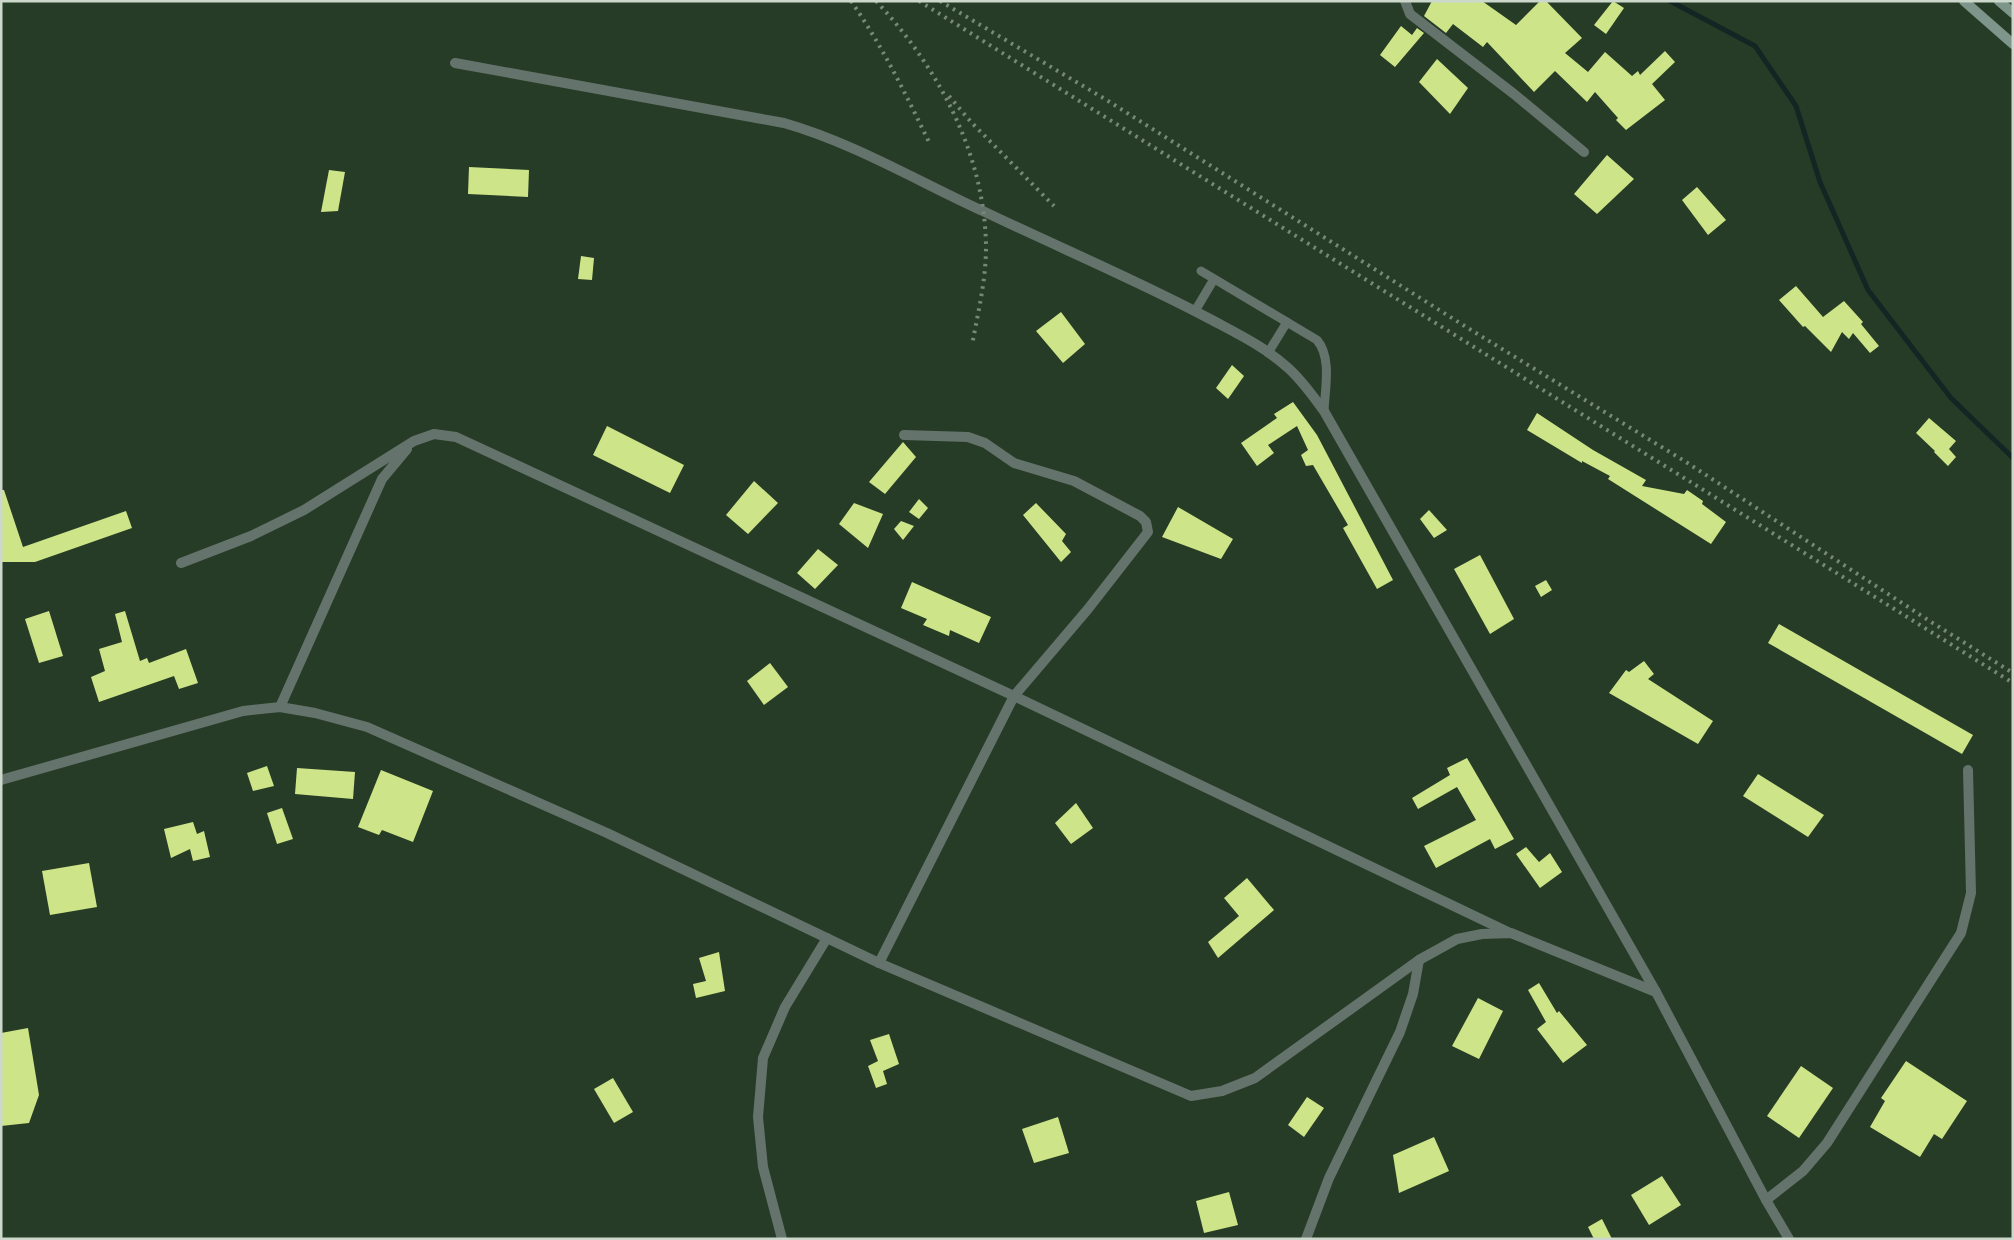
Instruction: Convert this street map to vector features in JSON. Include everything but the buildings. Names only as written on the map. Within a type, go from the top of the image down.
[{"type":"main road","points":[[1964,1],[2013,44]]},
{"type":"main road","points":[[1999,1],[2013,13]]},
{"type":"street","points":[[1405,1],[1410,14],[1514,94],[1584,152]]},
{"type":"street","points":[[454,63],[784,123],[806,129],[904,172],[982,211],[1195,311],[1268,353],[1286,366],[1304,384],[1324,411],[1656,992],[1766,1200],[1789,1239]]},
{"type":"street","points":[[181,563],[251,536],[304,510],[414,441],[434,434],[456,437],[1014,696],[1511,933],[1656,992]]},
{"type":"street","points":[[879,963],[1014,696],[1088,609],[1148,532],[1146,522],[1140,516],[1086,486],[1074,480],[1014,464],[985,443],[968,437],[904,435]]},
{"type":"street","points":[[280,707],[382,479],[414,441]]},
{"type":"street","points":[[1,780],[243,711],[280,707],[315,713],[367,727],[607,833],[879,963],[1191,1096],[1222,1091],[1255,1078],[1419,960],[1457,939],[1482,934],[1511,933]]},
{"type":"street","points":[[1766,1200],[1802,1170],[1827,1143],[1961,933],[1971,893],[1968,770]]},
{"type":"street","points":[[782,1239],[763,1167],[758,1116],[763,1058],[784,1007],[827,938]]},
{"type":"street","points":[[1306,1239],[1329,1178],[1400,1032],[1413,994],[1419,960]]},
{"type":"lane","points":[[1201,271],[1317,340],[1324,348],[1326,363],[1324,411]]},
{"type":"lane","points":[[1195,311],[1214,279]]},
{"type":"lane","points":[[1268,353],[1287,322]]},
{"type":"waterway","points":[[1670,1],[1755,46],[1796,106],[1820,182],[1868,290],[1951,398],[2013,458]]},
{"type":"railway","points":[[851,1],[884,54],[930,144]]},
{"type":"railway","points":[[876,1],[919,54],[938,83],[954,114],[967,146],[977,179],[984,212],[986,259],[972,345]]},
{"type":"railway","points":[[919,1],[2013,683]]},
{"type":"railway","points":[[940,1],[1105,99],[1463,325],[1686,462],[1928,620],[2013,673]]},
{"type":"railway","points":[[949,96],[971,122],[1054,206]]}]
